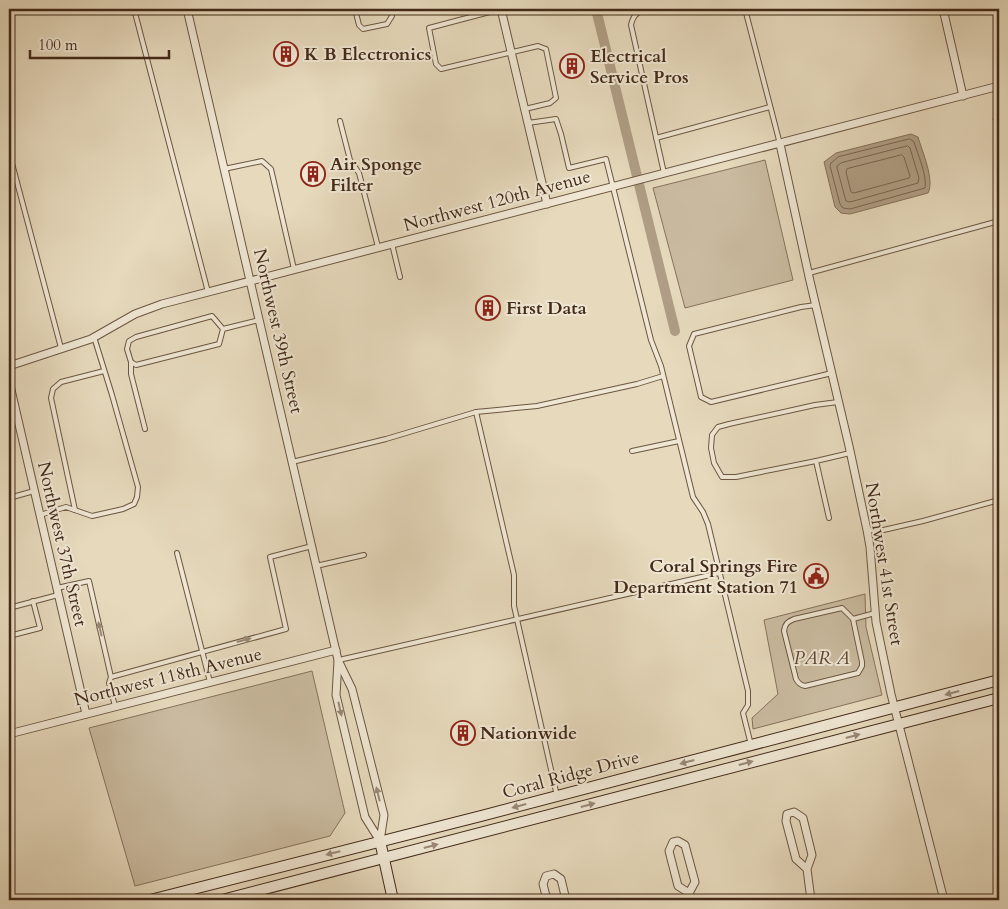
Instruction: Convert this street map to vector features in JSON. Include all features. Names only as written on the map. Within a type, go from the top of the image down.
[{"type":"main road","name":"Coral Ridge Drive","points":[[150,900],[558,796],[999,680]]},
{"type":"main road","name":"Coral Ridge Drive","points":[[222,900],[999,698]]},
{"type":"main road","name":"Northwest 39th Street","points":[[380,841],[393,900]]},
{"type":"street","name":"Northwest 39th Street","points":[[187,9],[338,660],[352,689],[384,814],[380,841]]},
{"type":"street","points":[[501,9],[547,204]]},
{"type":"street","points":[[943,9],[963,96]]},
{"type":"street","name":"Northwest 120th Avenue","points":[[9,366],[94,337],[135,314],[162,304],[999,86]]},
{"type":"street","name":"Northwest 41st Street","points":[[780,144],[867,530],[876,622],[895,708],[944,900]]},
{"type":"street","name":"Northwest 37th Street","points":[[9,382],[86,714]]},
{"type":"street","name":"Northwest 118th Avenue","points":[[9,734],[336,650]]},
{"type":"street","name":"Northwest 39th Street","points":[[338,660],[336,694],[358,789],[365,817],[380,841]]},
{"type":"street","points":[[807,869],[796,859],[786,821],[787,814],[794,812],[803,818],[812,855],[807,869],[811,900]]},
{"type":"street","points":[[678,841],[686,845],[695,882],[691,897],[678,886],[669,851],[672,842],[678,841]]},
{"type":"street","points":[[547,900],[543,884],[546,876],[554,874],[561,879],[566,900]]},
{"type":"lane","points":[[134,9],[208,292]]},
{"type":"lane","points":[[355,9],[359,25],[363,29],[387,24],[392,16],[390,9]]},
{"type":"lane","points":[[501,9],[429,28],[436,64],[440,69],[538,46],[546,49],[556,98],[550,103],[525,109]]},
{"type":"lane","points":[[653,9],[637,12],[632,18],[631,25],[664,173]]},
{"type":"lane","points":[[746,9],[780,144]]},
{"type":"lane","points":[[863,9],[875,9]]},
{"type":"lane","points":[[656,138],[770,107]]},
{"type":"lane","points":[[528,123],[556,119],[569,168],[606,159],[651,340],[663,376],[693,497],[708,524],[748,691],[748,704],[743,713],[751,745]]},
{"type":"lane","points":[[340,121],[350,160],[359,173],[378,248]]},
{"type":"lane","points":[[9,152],[61,348]]},
{"type":"lane","points":[[224,169],[262,161],[271,169],[294,269]]},
{"type":"lane","points":[[808,273],[999,221]]},
{"type":"lane","points":[[392,244],[400,277]]},
{"type":"lane","points":[[816,305],[801,307],[694,334],[689,346],[701,397],[711,402],[832,373]]},
{"type":"lane","points":[[144,429],[131,374],[131,362],[127,349],[129,341],[136,337],[212,316],[223,329]]},
{"type":"lane","points":[[223,329],[259,320]]},
{"type":"lane","points":[[131,362],[136,365],[219,344],[223,329]]},
{"type":"lane","points":[[40,515],[66,507],[92,516],[123,509],[134,504],[137,497],[138,487],[94,337]]},
{"type":"lane","points":[[75,510],[51,398],[53,389],[61,382],[104,371]]},
{"type":"lane","points":[[292,462],[386,439],[476,412],[537,406],[637,384],[663,376]]},
{"type":"lane","points":[[839,402],[815,405],[718,427],[712,435],[711,448],[714,464],[722,477],[736,477],[850,453]]},
{"type":"lane","points":[[476,412],[514,575],[514,606],[558,796]]},
{"type":"lane","points":[[632,451],[680,441]]},
{"type":"lane","points":[[816,460],[829,518]]},
{"type":"lane","points":[[9,498],[34,492]]},
{"type":"lane","points":[[867,530],[879,531],[999,500]]},
{"type":"lane","points":[[111,676],[286,629],[270,557],[312,546]]},
{"type":"lane","points":[[177,553],[210,682]]},
{"type":"lane","points":[[316,566],[364,555]]},
{"type":"lane","points":[[338,660],[719,573]]},
{"type":"lane","points":[[9,608],[89,581],[111,676],[109,682],[115,706]]},
{"type":"lane","points":[[9,636],[40,628],[33,601]]},
{"type":"lane","points":[[842,608],[853,619],[862,662],[861,670],[858,673],[805,686],[797,682],[784,631],[785,625],[794,619],[842,608]]},
{"type":"lane","points":[[853,619],[875,613]]},
{"type":"green space","points":[[765,160],[793,280],[685,308],[653,188]]},
{"type":"green space","name":"PAR A","points":[[865,594],[866,627],[882,695],[753,729],[752,718],[778,694],[764,620]]},
{"type":"green space","points":[[312,671],[345,813],[330,836],[135,886],[89,728]]},
{"type":"water","points":[[999,109],[999,145],[993,119]]},
{"type":"water","points":[[911,134],[918,137],[927,165],[930,181],[928,193],[850,214],[841,213],[835,207],[824,162],[836,153]]},
{"type":"waterway","points":[[596,9],[675,331]]},
{"type":"place","name":"K B Electronics","points":[[286,54]]},
{"type":"place","name":"Electrical Service Pros","points":[[572,66]]},
{"type":"place","name":"Air Sponge Filter","points":[[313,174]]},
{"type":"place","name":"First Data","points":[[488,308]]},
{"type":"place","name":"Coral Springs Fire Department Station 71","points":[[816,576]]},
{"type":"place","name":"Nationwide","points":[[463,733]]}]
